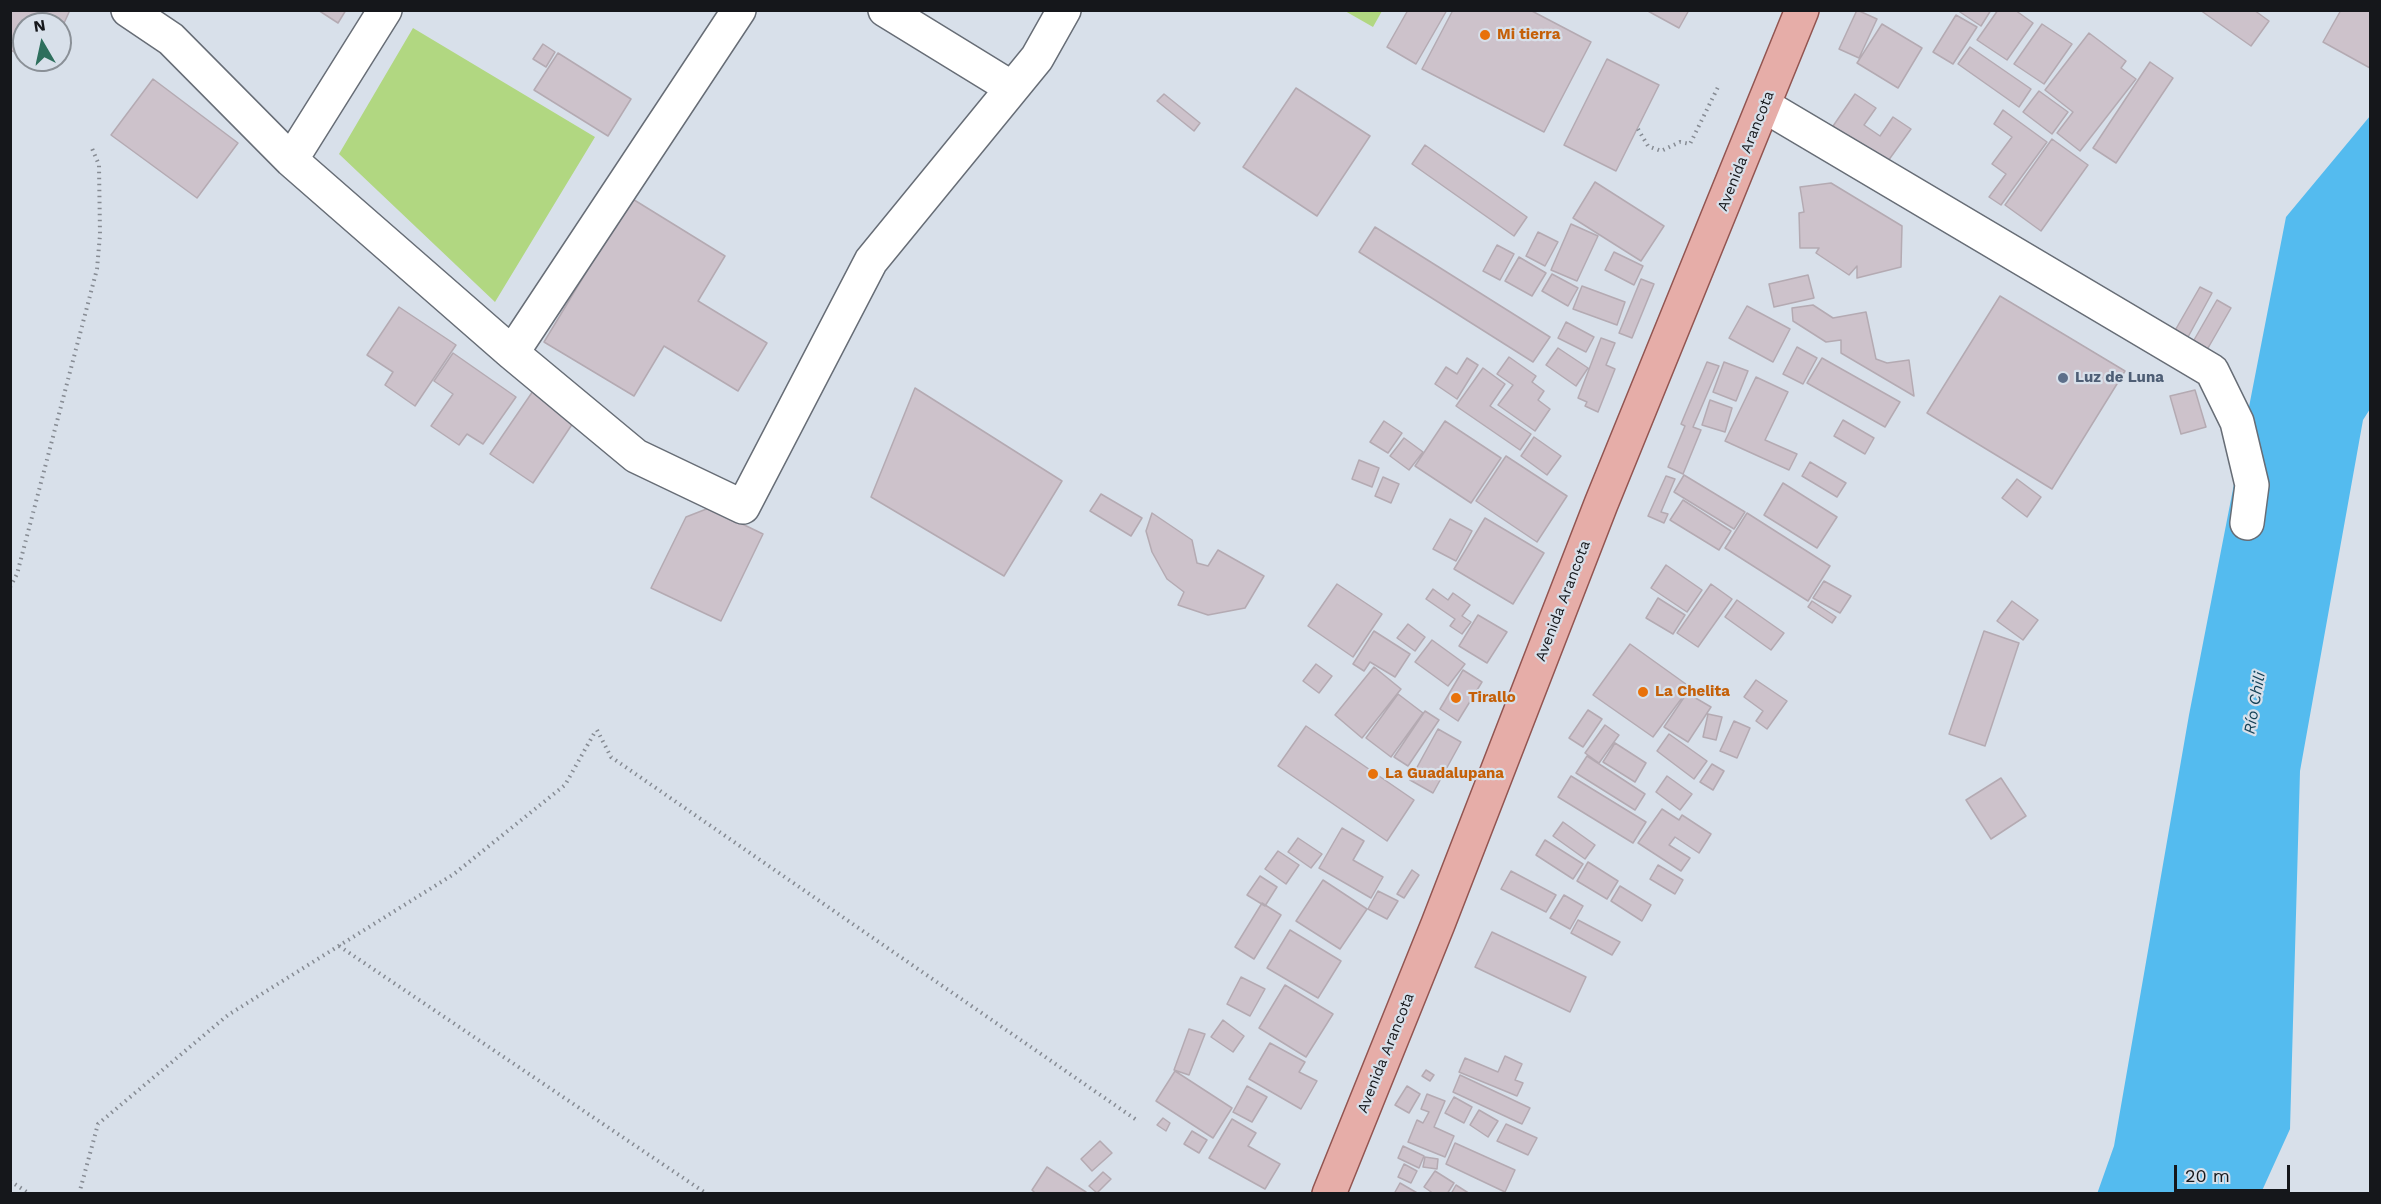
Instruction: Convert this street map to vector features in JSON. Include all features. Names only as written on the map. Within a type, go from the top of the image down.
[{"type":"main road","name":"Avenida Arancota","points":[[1329,1194],[1438,924],[1601,504],[1765,106],[1802,10]]},
{"type":"street","points":[[128,10],[171,39],[291,160],[512,353],[636,456],[743,507],[871,261],[1037,58],[1064,10]]},
{"type":"street","points":[[291,160],[385,10]]},
{"type":"street","points":[[512,353],[739,10]]},
{"type":"street","points":[[885,10],[1012,88]]},
{"type":"street","points":[[1765,106],[2212,371],[2237,422],[2252,485],[2247,523]]},
{"type":"path","points":[[1638,129],[1648,146],[1661,151],[1680,142],[1690,144],[1719,85]]},
{"type":"path","points":[[10,586],[17,574],[97,268],[100,235],[99,165],[90,146]]},
{"type":"path","points":[[79,1194],[99,1124],[228,1015],[454,874],[566,785],[596,730],[610,757],[1138,1121]]},
{"type":"path","points":[[339,946],[706,1194]]},
{"type":"path","points":[[10,1181],[30,1194]]},
{"type":"green space","points":[[1345,11],[1382,11],[1373,27]]},
{"type":"green space","points":[[413,28],[595,137],[495,302],[339,154]]},
{"type":"water","name":"Río Chili","points":[[2370,116],[2370,409],[2363,420],[2300,771],[2290,1129],[2261,1193],[2097,1194],[2114,1146],[2189,715],[2286,217]]},
{"type":"building","points":[[10,10],[70,10],[69,12],[12,12],[12,51],[10,50]]},
{"type":"building","points":[[318,10],[346,10],[338,23]]},
{"type":"building","points":[[1408,10],[1447,10],[1416,64],[1387,47]]},
{"type":"building","points":[[1453,10],[1530,10],[1591,42],[1544,132],[1422,69]]},
{"type":"building","points":[[1646,10],[1689,10],[1679,28]]},
{"type":"building","points":[[1857,10],[1877,19],[1859,58],[1839,49]]},
{"type":"building","points":[[1957,10],[1991,10],[1981,26]]},
{"type":"building","points":[[1998,10],[2015,10],[2033,23],[2007,60],[1977,40]]},
{"type":"building","points":[[2200,10],[2254,10],[2269,21],[2251,46]]},
{"type":"building","points":[[2341,10],[2370,10],[2370,68],[2323,42]]},
{"type":"building","points":[[1956,15],[1977,27],[1953,64],[1933,52]]},
{"type":"building","points":[[1882,24],[1922,48],[1898,88],[1857,63]]},
{"type":"building","points":[[2042,24],[2072,44],[2044,84],[2014,64]]},
{"type":"building","points":[[2089,33],[2126,61],[2121,68],[2136,79],[2080,151],[2057,133],[2073,112],[2045,90]]},
{"type":"building","points":[[543,44],[555,52],[546,67],[533,59]]},
{"type":"building","points":[[1970,47],[2031,89],[2019,107],[1958,64]]},
{"type":"building","points":[[558,53],[631,99],[608,136],[534,90]]},
{"type":"building","points":[[1607,59],[1659,85],[1616,171],[1564,145]]},
{"type":"building","points":[[2150,62],[2173,78],[2116,163],[2093,148]]},
{"type":"building","points":[[153,79],[238,143],[197,198],[111,135]]},
{"type":"building","points":[[1296,88],[1370,136],[1317,216],[1243,167]]},
{"type":"building","points":[[2039,91],[2068,112],[2052,134],[2023,112]]},
{"type":"building","points":[[1164,94],[1200,123],[1194,131],[1157,101]]},
{"type":"building","points":[[1855,94],[1876,108],[1864,125],[1880,136],[1893,117],[1911,129],[1883,168],[1829,132]]},
{"type":"building","points":[[2003,110],[2047,142],[2001,205],[1989,197],[2006,174],[1992,164],[2012,137],[1994,124]]},
{"type":"building","points":[[2052,139],[2088,165],[2041,231],[2005,205]]},
{"type":"building","points":[[1425,145],[1527,217],[1514,236],[1412,164]]},
{"type":"building","points":[[1595,182],[1664,226],[1641,261],[1573,218]]},
{"type":"building","points":[[1831,183],[1902,226],[1901,267],[1857,278],[1857,266],[1849,275],[1816,253],[1819,248],[1800,248],[1799,213],[1804,212],[1800,187]]},
{"type":"building","points":[[631,198],[725,256],[698,301],[767,343],[738,391],[664,346],[634,396],[544,342]]},
{"type":"building","points":[[1571,224],[1598,236],[1577,281],[1551,270]]},
{"type":"building","points":[[1375,227],[1550,337],[1533,362],[1359,252]]},
{"type":"building","points":[[1538,232],[1558,242],[1545,266],[1526,256]]},
{"type":"building","points":[[1497,245],[1514,254],[1500,280],[1483,271]]},
{"type":"building","points":[[1614,252],[1643,266],[1634,285],[1605,270]]},
{"type":"building","points":[[1519,257],[1546,273],[1532,296],[1505,281]]},
{"type":"building","points":[[1552,274],[1578,288],[1568,306],[1542,291]]},
{"type":"building","points":[[1808,275],[1814,298],[1774,307],[1769,284]]},
{"type":"building","points":[[1641,279],[1654,284],[1632,338],[1619,333]]},
{"type":"building","points":[[1582,286],[1625,302],[1617,325],[1573,309]]},
{"type":"building","points":[[2200,287],[2212,293],[2182,348],[2169,341]]},
{"type":"building","points":[[2000,296],[2125,371],[2052,489],[1927,413]]},
{"type":"building","points":[[2217,300],[2231,308],[2204,355],[2190,347]]},
{"type":"building","points":[[1813,305],[1833,318],[1866,312],[1876,359],[1887,363],[1909,360],[1914,396],[1841,353],[1841,340],[1826,342],[1793,321],[1792,308]]},
{"type":"building","points":[[1747,306],[1790,329],[1773,362],[1729,338]]},
{"type":"building","points":[[399,307],[456,345],[415,406],[385,385],[393,372],[367,355]]},
{"type":"building","points":[[1566,322],[1594,337],[1586,352],[1558,338]]},
{"type":"building","points":[[1601,338],[1615,343],[1606,365],[1615,369],[1598,412],[1585,406],[1587,402],[1578,398]]},
{"type":"building","points":[[1797,347],[1817,358],[1803,384],[1783,374]]},
{"type":"building","points":[[1558,348],[1588,368],[1576,386],[1546,365]]},
{"type":"building","points":[[453,353],[516,397],[483,444],[467,434],[459,445],[431,426],[453,394],[434,381]]},
{"type":"building","points":[[1509,357],[1536,376],[1532,382],[1544,391],[1538,400],[1550,409],[1535,431],[1498,405],[1513,385],[1497,374]]},
{"type":"building","points":[[1467,358],[1478,365],[1457,399],[1435,384],[1446,367],[1457,374]]},
{"type":"building","points":[[1822,358],[1900,402],[1885,427],[1807,383]]},
{"type":"building","points":[[1707,362],[1719,366],[1693,427],[1701,430],[1683,474],[1668,467],[1685,426],[1681,424]]},
{"type":"building","points":[[1724,362],[1748,371],[1736,401],[1713,392]]},
{"type":"building","points":[[1483,368],[1505,384],[1490,406],[1531,434],[1520,450],[1456,406]]},
{"type":"building","points":[[1756,377],[1788,392],[1765,440],[1797,454],[1789,470],[1725,441]]},
{"type":"building","points":[[915,388],[1062,481],[1004,576],[871,497]]},
{"type":"building","points":[[2195,390],[2206,427],[2181,434],[2170,396]]},
{"type":"building","points":[[533,391],[575,420],[533,483],[490,454]]},
{"type":"building","points":[[1710,400],[1732,408],[1725,432],[1702,425]]},
{"type":"building","points":[[1843,420],[1874,438],[1865,454],[1834,436]]},
{"type":"building","points":[[1384,421],[1402,433],[1388,453],[1370,442]]},
{"type":"building","points":[[1445,421],[1501,458],[1471,503],[1415,466]]},
{"type":"building","points":[[1534,437],[1561,456],[1547,475],[1521,456]]},
{"type":"building","points":[[1404,438],[1423,452],[1409,470],[1390,456]]},
{"type":"building","points":[[1506,456],[1567,496],[1537,542],[1476,501]]},
{"type":"building","points":[[1359,460],[1379,468],[1372,487],[1352,479]]},
{"type":"building","points":[[1810,462],[1846,483],[1837,497],[1802,476]]},
{"type":"building","points":[[1684,475],[1745,512],[1734,529],[1674,492]]},
{"type":"building","points":[[1666,476],[1675,479],[1661,512],[1668,514],[1664,523],[1648,516]]},
{"type":"building","points":[[1383,477],[1399,484],[1391,503],[1375,496]]},
{"type":"building","points":[[2017,479],[2041,497],[2027,517],[2002,498]]},
{"type":"building","points":[[1783,483],[1837,517],[1817,548],[1764,515]]},
{"type":"building","points":[[1101,494],[1142,518],[1131,536],[1090,511]]},
{"type":"building","points":[[1683,500],[1731,531],[1719,550],[1670,520]]},
{"type":"building","points":[[709,508],[763,534],[721,621],[651,588],[686,517]]},
{"type":"building","points":[[1152,513],[1192,540],[1197,563],[1208,566],[1218,550],[1264,576],[1245,608],[1208,615],[1178,605],[1184,592],[1167,579],[1152,552],[1146,531]]},
{"type":"building","points":[[1747,513],[1830,566],[1808,601],[1725,548]]},
{"type":"building","points":[[1485,518],[1544,553],[1513,604],[1454,569]]},
{"type":"building","points":[[1450,519],[1472,531],[1456,561],[1433,549]]},
{"type":"building","points":[[1666,565],[1702,590],[1687,612],[1651,588]]},
{"type":"building","points":[[1824,581],[1851,596],[1840,613],[1813,598]]},
{"type":"building","points":[[1337,584],[1382,614],[1353,657],[1308,626]]},
{"type":"building","points":[[1711,584],[1732,599],[1698,647],[1677,633]]},
{"type":"building","points":[[1433,589],[1448,600],[1453,593],[1470,605],[1462,616],[1471,622],[1462,634],[1450,626],[1455,619],[1426,599]]},
{"type":"building","points":[[1658,598],[1685,615],[1673,634],[1646,618]]},
{"type":"building","points":[[1737,600],[1784,633],[1771,650],[1725,617]]},
{"type":"building","points":[[1812,601],[1836,617],[1832,623],[1808,607]]},
{"type":"building","points":[[2012,601],[2038,620],[2023,640],[1997,621]]},
{"type":"building","points":[[1478,615],[1507,632],[1487,663],[1459,646]]},
{"type":"building","points":[[1408,624],[1425,637],[1415,651],[1397,638]]},
{"type":"building","points":[[1374,631],[1410,654],[1395,677],[1370,662],[1364,671],[1353,664]]},
{"type":"building","points":[[1984,631],[2019,643],[1985,746],[1949,734]]},
{"type":"building","points":[[1432,640],[1465,664],[1448,686],[1415,662]]},
{"type":"building","points":[[1630,644],[1690,687],[1653,737],[1593,695]]},
{"type":"building","points":[[1316,664],[1332,676],[1319,693],[1303,681]]},
{"type":"building","points":[[1374,667],[1401,689],[1362,738],[1335,715]]},
{"type":"building","points":[[1463,670],[1482,682],[1458,721],[1440,709]]},
{"type":"building","points":[[1756,680],[1787,701],[1767,729],[1756,721],[1763,711],[1744,697]]},
{"type":"building","points":[[1687,693],[1711,707],[1688,742],[1664,727]]},
{"type":"building","points":[[1398,694],[1423,713],[1391,757],[1366,738]]},
{"type":"building","points":[[1588,710],[1602,719],[1583,747],[1569,738]]},
{"type":"building","points":[[1425,711],[1439,720],[1408,766],[1394,757]]},
{"type":"building","points":[[1708,714],[1722,717],[1716,740],[1703,737]]},
{"type":"building","points":[[1734,721],[1750,728],[1737,758],[1720,751]]},
{"type":"building","points":[[1605,725],[1619,735],[1599,763],[1585,753]]},
{"type":"building","points":[[1306,726],[1414,800],[1387,841],[1278,766]]},
{"type":"building","points":[[1438,729],[1461,742],[1433,793],[1410,780]]},
{"type":"building","points":[[1669,734],[1707,761],[1694,779],[1657,751]]},
{"type":"building","points":[[1615,743],[1646,763],[1635,782],[1603,762]]},
{"type":"building","points":[[1587,756],[1645,794],[1635,810],[1576,773]]},
{"type":"building","points":[[1712,764],[1724,771],[1713,790],[1700,782]]},
{"type":"building","points":[[1571,776],[1646,822],[1633,843],[1558,797]]},
{"type":"building","points":[[1667,776],[1692,794],[1680,810],[1656,792]]},
{"type":"building","points":[[2001,778],[2026,816],[1991,839],[1966,800]]},
{"type":"building","points":[[1662,809],[1679,820],[1682,815],[1711,834],[1699,853],[1675,837],[1669,845],[1690,858],[1681,871],[1638,843]]},
{"type":"building","points":[[1563,822],[1595,845],[1585,859],[1553,836]]},
{"type":"building","points":[[1342,828],[1364,841],[1353,860],[1383,877],[1371,898],[1319,868]]},
{"type":"building","points":[[1298,838],[1322,854],[1311,868],[1288,852]]},
{"type":"building","points":[[1545,840],[1583,864],[1573,879],[1536,855]]},
{"type":"building","points":[[1278,851],[1299,865],[1286,884],[1265,869]]},
{"type":"building","points":[[1588,862],[1618,881],[1607,899],[1577,881]]},
{"type":"building","points":[[1658,865],[1683,880],[1675,894],[1650,879]]},
{"type":"building","points":[[1412,870],[1419,875],[1404,898],[1397,894]]},
{"type":"building","points":[[1511,871],[1556,895],[1546,912],[1501,889]]},
{"type":"building","points":[[1260,876],[1277,887],[1265,906],[1247,895]]},
{"type":"building","points":[[1323,880],[1367,909],[1340,949],[1296,921]]},
{"type":"building","points":[[1620,886],[1651,905],[1642,921],[1611,901]]},
{"type":"building","points":[[1378,891],[1398,901],[1387,919],[1368,909]]},
{"type":"building","points":[[1564,895],[1583,906],[1570,929],[1550,918]]},
{"type":"building","points":[[1262,903],[1281,915],[1254,959],[1235,947]]},
{"type":"building","points":[[1578,920],[1620,942],[1612,955],[1571,933]]},
{"type":"building","points":[[1290,930],[1341,961],[1318,998],[1267,968]]},
{"type":"building","points":[[1492,932],[1586,977],[1570,1012],[1475,967]]},
{"type":"building","points":[[1241,977],[1265,989],[1250,1016],[1227,1004]]},
{"type":"building","points":[[1285,985],[1333,1014],[1306,1057],[1259,1028]]},
{"type":"building","points":[[1223,1020],[1244,1036],[1233,1052],[1211,1037]]},
{"type":"building","points":[[1189,1029],[1205,1034],[1189,1075],[1174,1070]]},
{"type":"building","points":[[1270,1043],[1305,1062],[1299,1072],[1317,1081],[1301,1109],[1249,1079]]},
{"type":"building","points":[[1505,1056],[1522,1064],[1515,1080],[1523,1083],[1517,1096],[1459,1072],[1465,1058],[1498,1072]]},
{"type":"building","points":[[1426,1070],[1434,1075],[1430,1081],[1422,1076]]},
{"type":"building","points":[[1175,1071],[1232,1108],[1213,1138],[1156,1101]]},
{"type":"building","points":[[1460,1075],[1530,1108],[1522,1124],[1453,1092]]},
{"type":"building","points":[[1247,1086],[1267,1097],[1252,1122],[1233,1112]]},
{"type":"building","points":[[1407,1086],[1420,1094],[1409,1113],[1395,1105]]},
{"type":"building","points":[[1427,1094],[1445,1101],[1434,1127],[1454,1136],[1445,1157],[1408,1142],[1417,1120],[1423,1123],[1429,1112],[1421,1109]]},
{"type":"building","points":[[1454,1097],[1472,1107],[1464,1123],[1445,1113]]},
{"type":"building","points":[[1479,1110],[1498,1121],[1488,1137],[1470,1125]]},
{"type":"building","points":[[1163,1118],[1170,1123],[1166,1131],[1157,1125]]},
{"type":"building","points":[[1232,1119],[1256,1133],[1248,1146],[1280,1164],[1265,1189],[1209,1158]]},
{"type":"building","points":[[1506,1124],[1537,1138],[1528,1155],[1497,1141]]},
{"type":"building","points":[[1192,1131],[1207,1140],[1199,1153],[1184,1144]]},
{"type":"building","points":[[1100,1141],[1112,1153],[1092,1171],[1081,1159]]},
{"type":"building","points":[[1455,1143],[1515,1170],[1505,1192],[1446,1164]]},
{"type":"building","points":[[1403,1146],[1424,1156],[1419,1168],[1398,1158]]},
{"type":"building","points":[[1425,1157],[1438,1159],[1437,1169],[1423,1167]]},
{"type":"building","points":[[1404,1164],[1417,1171],[1411,1183],[1398,1177]]},
{"type":"building","points":[[1047,1167],[1086,1192],[1085,1194],[1036,1194],[1032,1190]]},
{"type":"building","points":[[1435,1171],[1454,1183],[1447,1194],[1434,1194],[1424,1187]]},
{"type":"building","points":[[1103,1172],[1111,1179],[1097,1193],[1089,1186]]},
{"type":"building","points":[[1400,1183],[1419,1194],[1394,1194]]},
{"type":"building","points":[[1456,1185],[1470,1194],[1451,1194]]},
{"type":"place","name":"Mi tierra","points":[[1485,35]]},
{"type":"place","name":"Luz de Luna","points":[[2063,378]]},
{"type":"place","name":"La Chelita","points":[[1643,692]]},
{"type":"place","name":"Tirallo","points":[[1456,698]]},
{"type":"place","name":"La Guadalupana","points":[[1373,774]]}]
